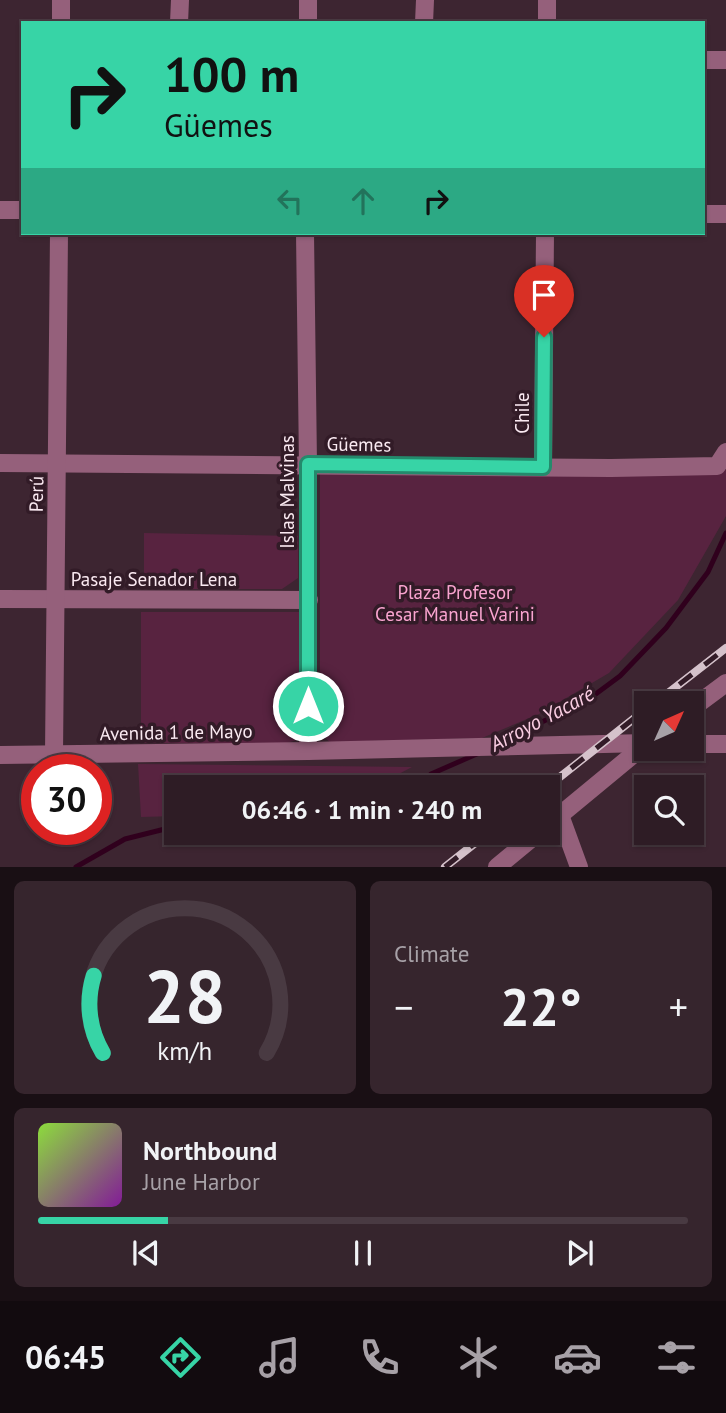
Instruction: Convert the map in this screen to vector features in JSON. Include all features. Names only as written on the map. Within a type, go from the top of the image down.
[{"type":"street","points":[[61,0],[61,21]]},
{"type":"street","points":[[179,21],[180,0]]},
{"type":"street","points":[[308,0],[308,21]]},
{"type":"street","points":[[424,21],[425,0]]},
{"type":"street","points":[[547,0],[547,21]]},
{"type":"street","points":[[705,60],[726,60]]},
{"type":"street","points":[[0,210],[21,210]]},
{"type":"street","points":[[705,214],[726,214]]},
{"type":"street","name":"Perú","points":[[54,754],[59,235]]},
{"type":"street","name":"Islas Malvinas","points":[[305,235],[308,751]]},
{"type":"street","name":"Chile","points":[[543,467],[545,235]]},
{"type":"street","name":"Güemes","points":[[0,463],[543,467],[721,459]]},
{"type":"street","name":"Pasaje Senador Lena","points":[[0,599],[309,600]]},
{"type":"street","points":[[704,699],[726,683]]},
{"type":"street","name":"Avenida 1 de Mayo","points":[[112,754],[634,743]]},
{"type":"street","points":[[704,744],[726,744]]},
{"type":"street","points":[[560,815],[634,753]]},
{"type":"street","name":"Avenida 1 de Mayo","points":[[0,755],[21,755]]},
{"type":"street","points":[[560,831],[579,867]]},
{"type":"street","points":[[497,867],[524,845]]},
{"type":"green space","name":"Plaza Profesor Cesar Manuel Varini","points":[[320,467],[726,470],[726,516],[678,600],[609,673],[539,714],[482,738],[330,742],[320,734]]},
{"type":"green space","points":[[144,533],[298,536],[298,578],[282,589],[144,589]]},
{"type":"green space","points":[[141,612],[303,612],[303,732],[297,740],[283,744],[141,743]]},
{"type":"green space","points":[[138,764],[412,767],[397,775],[164,775],[164,816],[141,817]]},
{"type":"waterway","name":"Arroyo Yacaré","points":[[503,741],[589,699],[620,676],[666,628],[708,572],[726,533]]},
{"type":"waterway","name":"Arroyo Yacaré","points":[[430,775],[479,753]]},
{"type":"waterway","name":"Arroyo Yacaré","points":[[76,867],[125,839],[164,829]]},
{"type":"railway","points":[[671,691],[726,648]]},
{"type":"railway","points":[[560,777],[634,718]]},
{"type":"railway","points":[[445,867],[473,845]]},
{"type":"route","points":[[308,706],[308,464],[543,467],[544,337]]}]
